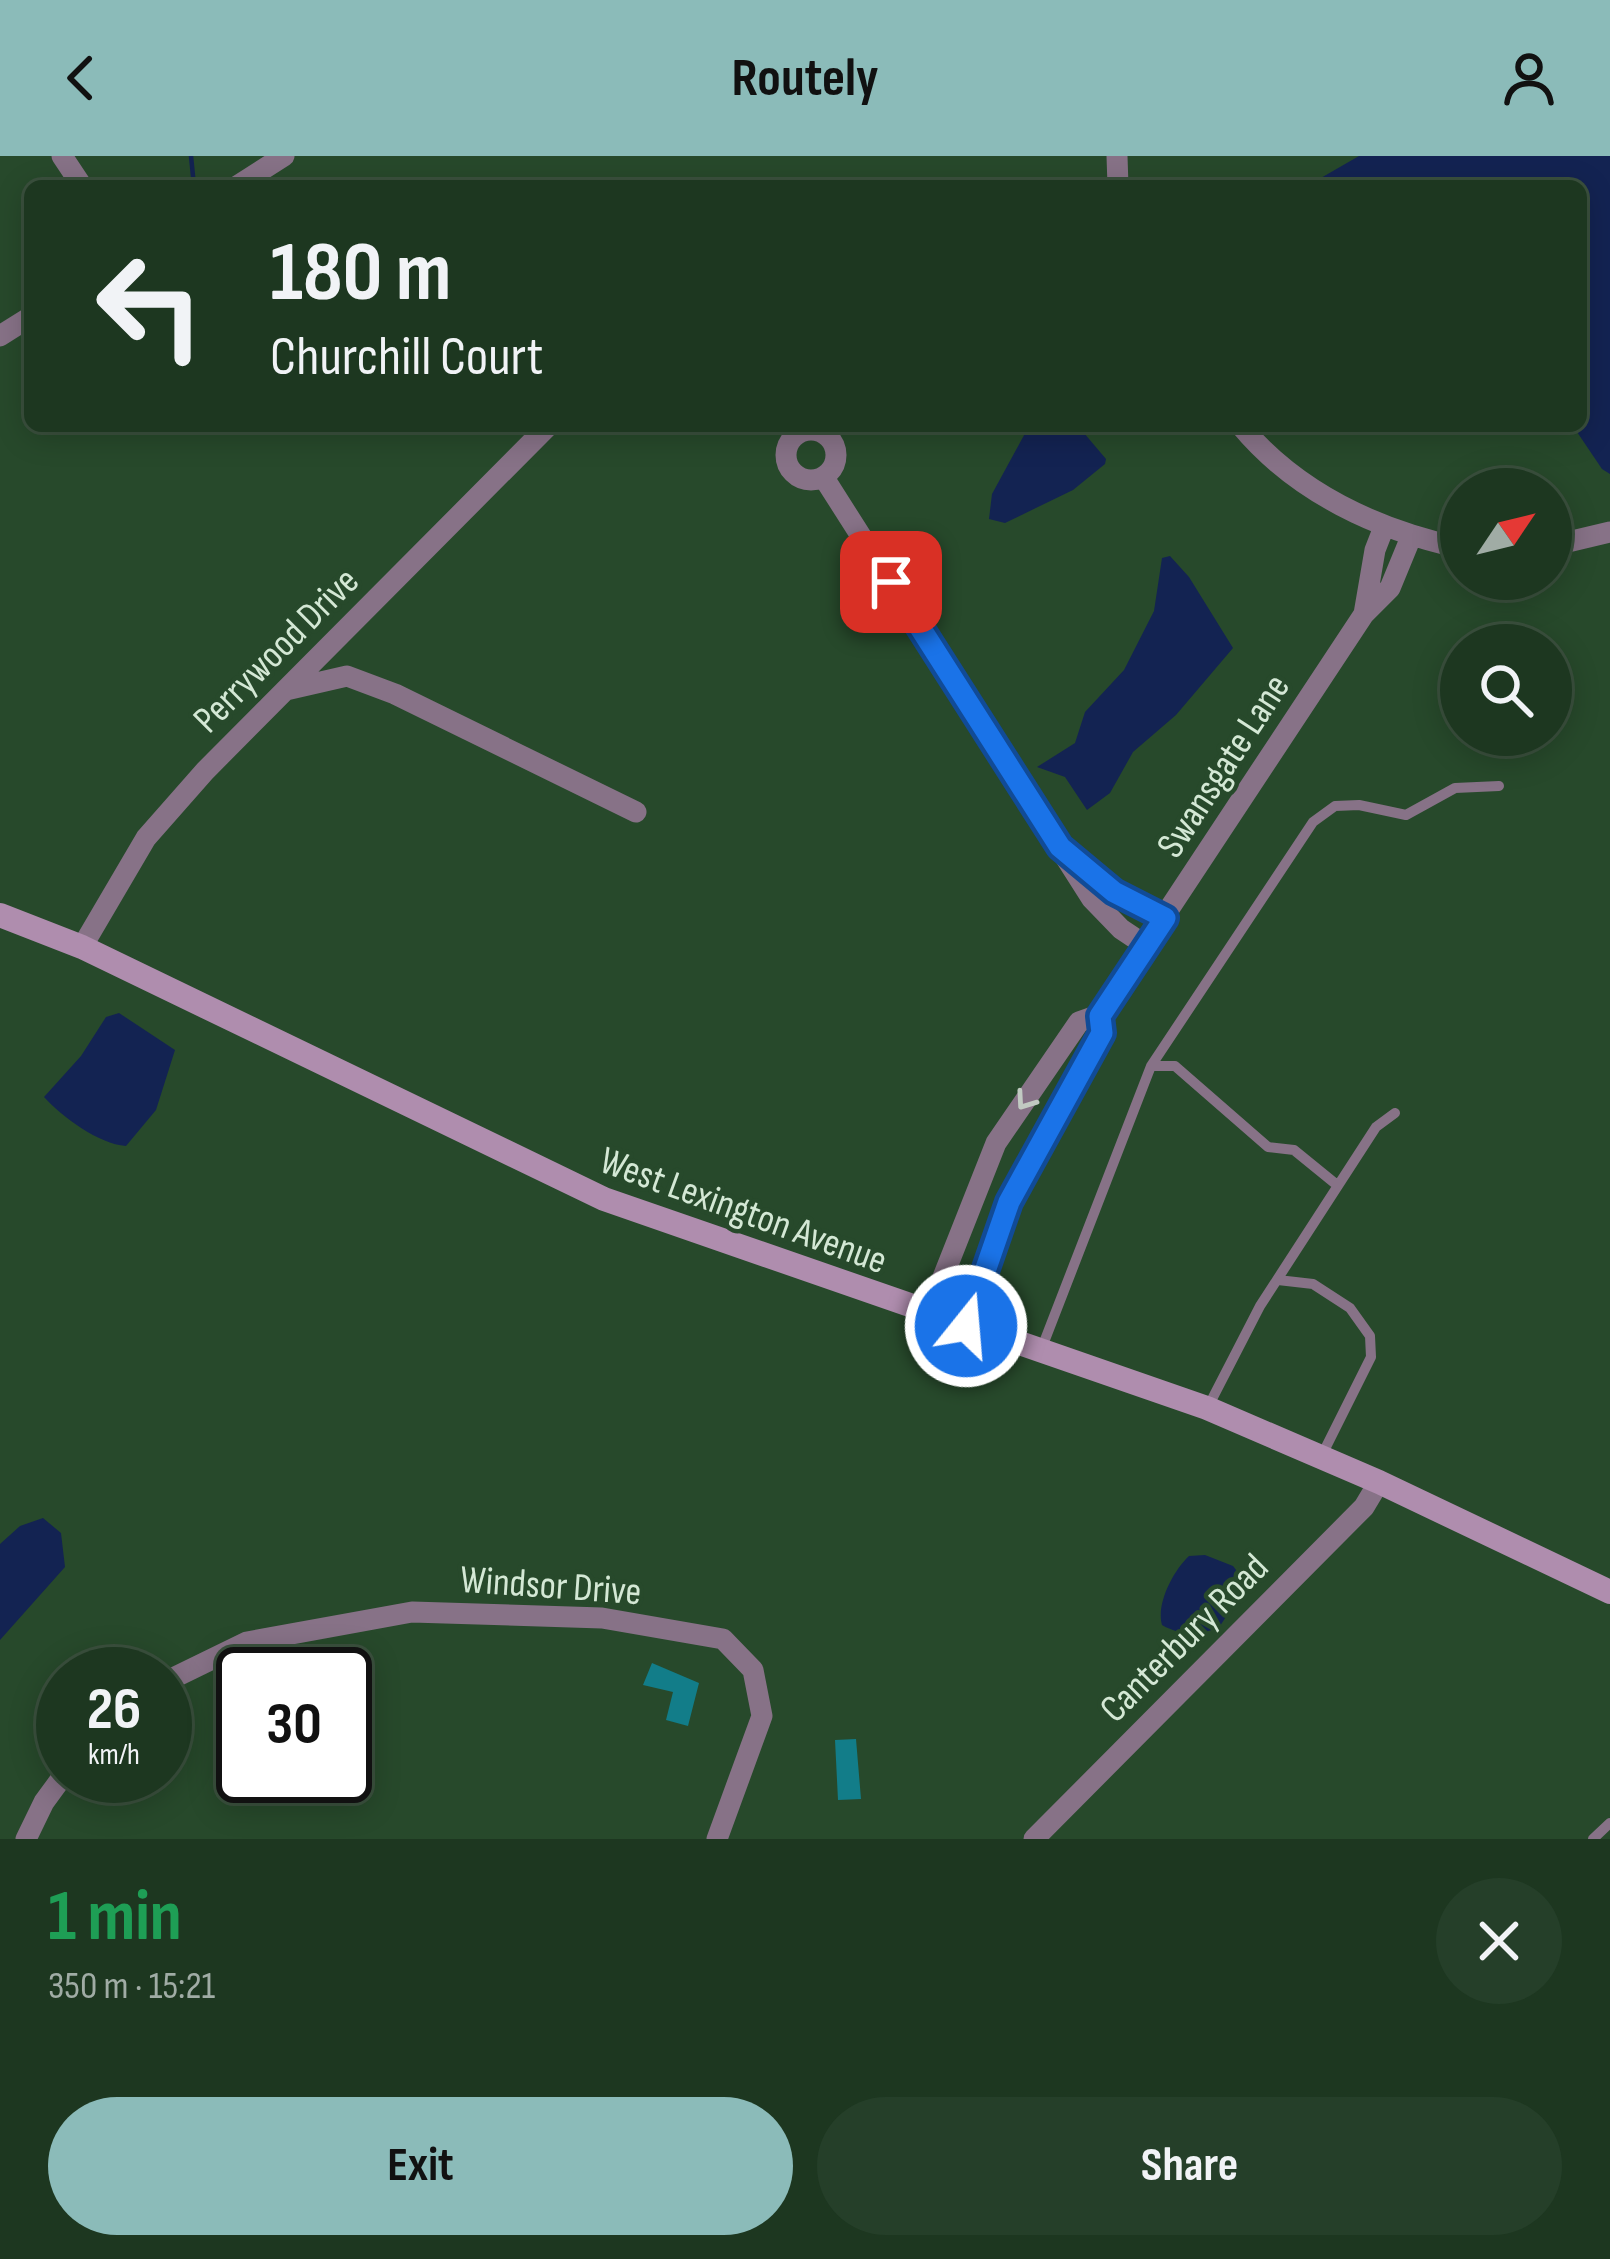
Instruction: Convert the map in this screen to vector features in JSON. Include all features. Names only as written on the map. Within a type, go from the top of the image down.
[{"type":"street","points":[[246,180],[284,156]]},
{"type":"street","name":"Perrywood Drive","points":[[82,947],[146,838],[285,690],[542,432]]},
{"type":"street","points":[[1248,432],[1332,502],[1384,527],[1440,543]]},
{"type":"street","points":[[824,478],[1093,898],[1121,929],[1145,945]]},
{"type":"street","name":"Swansgate Lane","points":[[1364,614],[1375,550],[1384,527]]},
{"type":"street","points":[[1572,541],[1610,532]]},
{"type":"street","name":"Swansgate Lane","points":[[966,1326],[1009,1202],[1102,1033],[1100,1016],[1364,614],[1390,588],[1411,537]]},
{"type":"street","points":[[285,690],[346,676],[395,694],[636,812]]},
{"type":"street","points":[[1060,847],[1114,892],[1165,918]]},
{"type":"street","name":"West Lexington Avenue","points":[[0,915],[82,947],[604,1199],[1040,1354],[1207,1408],[1379,1482],[1610,1592]]},
{"type":"street","name":"Swansgate Lane","points":[[928,1315],[996,1143],[1079,1022],[1100,1016]]},
{"type":"street","name":"Canterbury Road","points":[[1034,1839],[1364,1507],[1379,1482]]},
{"type":"street","name":"Windsor Drive","points":[[192,1669],[247,1642],[412,1612],[602,1618],[723,1640],[753,1670],[762,1716],[717,1839]]},
{"type":"street","points":[[26,1839],[44,1803]]},
{"type":"lane","points":[[1040,1354],[1151,1066],[1313,823],[1335,806],[1406,814],[1455,788],[1498,786]]},
{"type":"lane","points":[[1151,1066],[1175,1066],[1268,1147],[1294,1150],[1337,1185]]},
{"type":"lane","points":[[1207,1408],[1260,1306],[1337,1185],[1376,1126],[1395,1113]]},
{"type":"lane","points":[[1278,1280],[1312,1284],[1350,1309],[1370,1336],[1371,1357],[1321,1457]]},
{"type":"lane","points":[[1593,1839],[1610,1823]]},
{"type":"water","points":[[1359,156],[1610,156],[1610,474],[1577,432],[1587,432],[1587,180],[1317,180]]},
{"type":"water","points":[[1026,432],[1083,432],[1106,459],[1073,490],[1005,523],[989,519],[992,494]]},
{"type":"water","points":[[1170,556],[1189,577],[1233,648],[1176,715],[1133,752],[1110,793],[1087,810],[1065,777],[1037,767],[1075,743],[1085,712],[1124,670],[1154,611],[1162,558]]},
{"type":"water","points":[[119,1013],[175,1050],[156,1110],[126,1146],[82,1128],[44,1097],[81,1056],[106,1017]]},
{"type":"water","points":[[43,1518],[61,1533],[65,1567],[0,1640],[0,1544],[20,1526]]},
{"type":"water","points":[[1205,1555],[1233,1566],[1247,1584],[1213,1630],[1191,1633],[1162,1625],[1164,1598],[1177,1570],[1189,1556]]},
{"type":"building","points":[[652,1663],[699,1683],[688,1726],[666,1720],[673,1692],[643,1685]]},
{"type":"building","points":[[856,1739],[861,1799],[838,1800],[835,1740]]},
{"type":"waterway","points":[[191,156],[193,180]]},
{"type":"route","points":[[891,582],[1060,847],[1114,892],[1165,918],[1100,1016],[1102,1033],[1050,1120],[1009,1202],[966,1326]]}]
